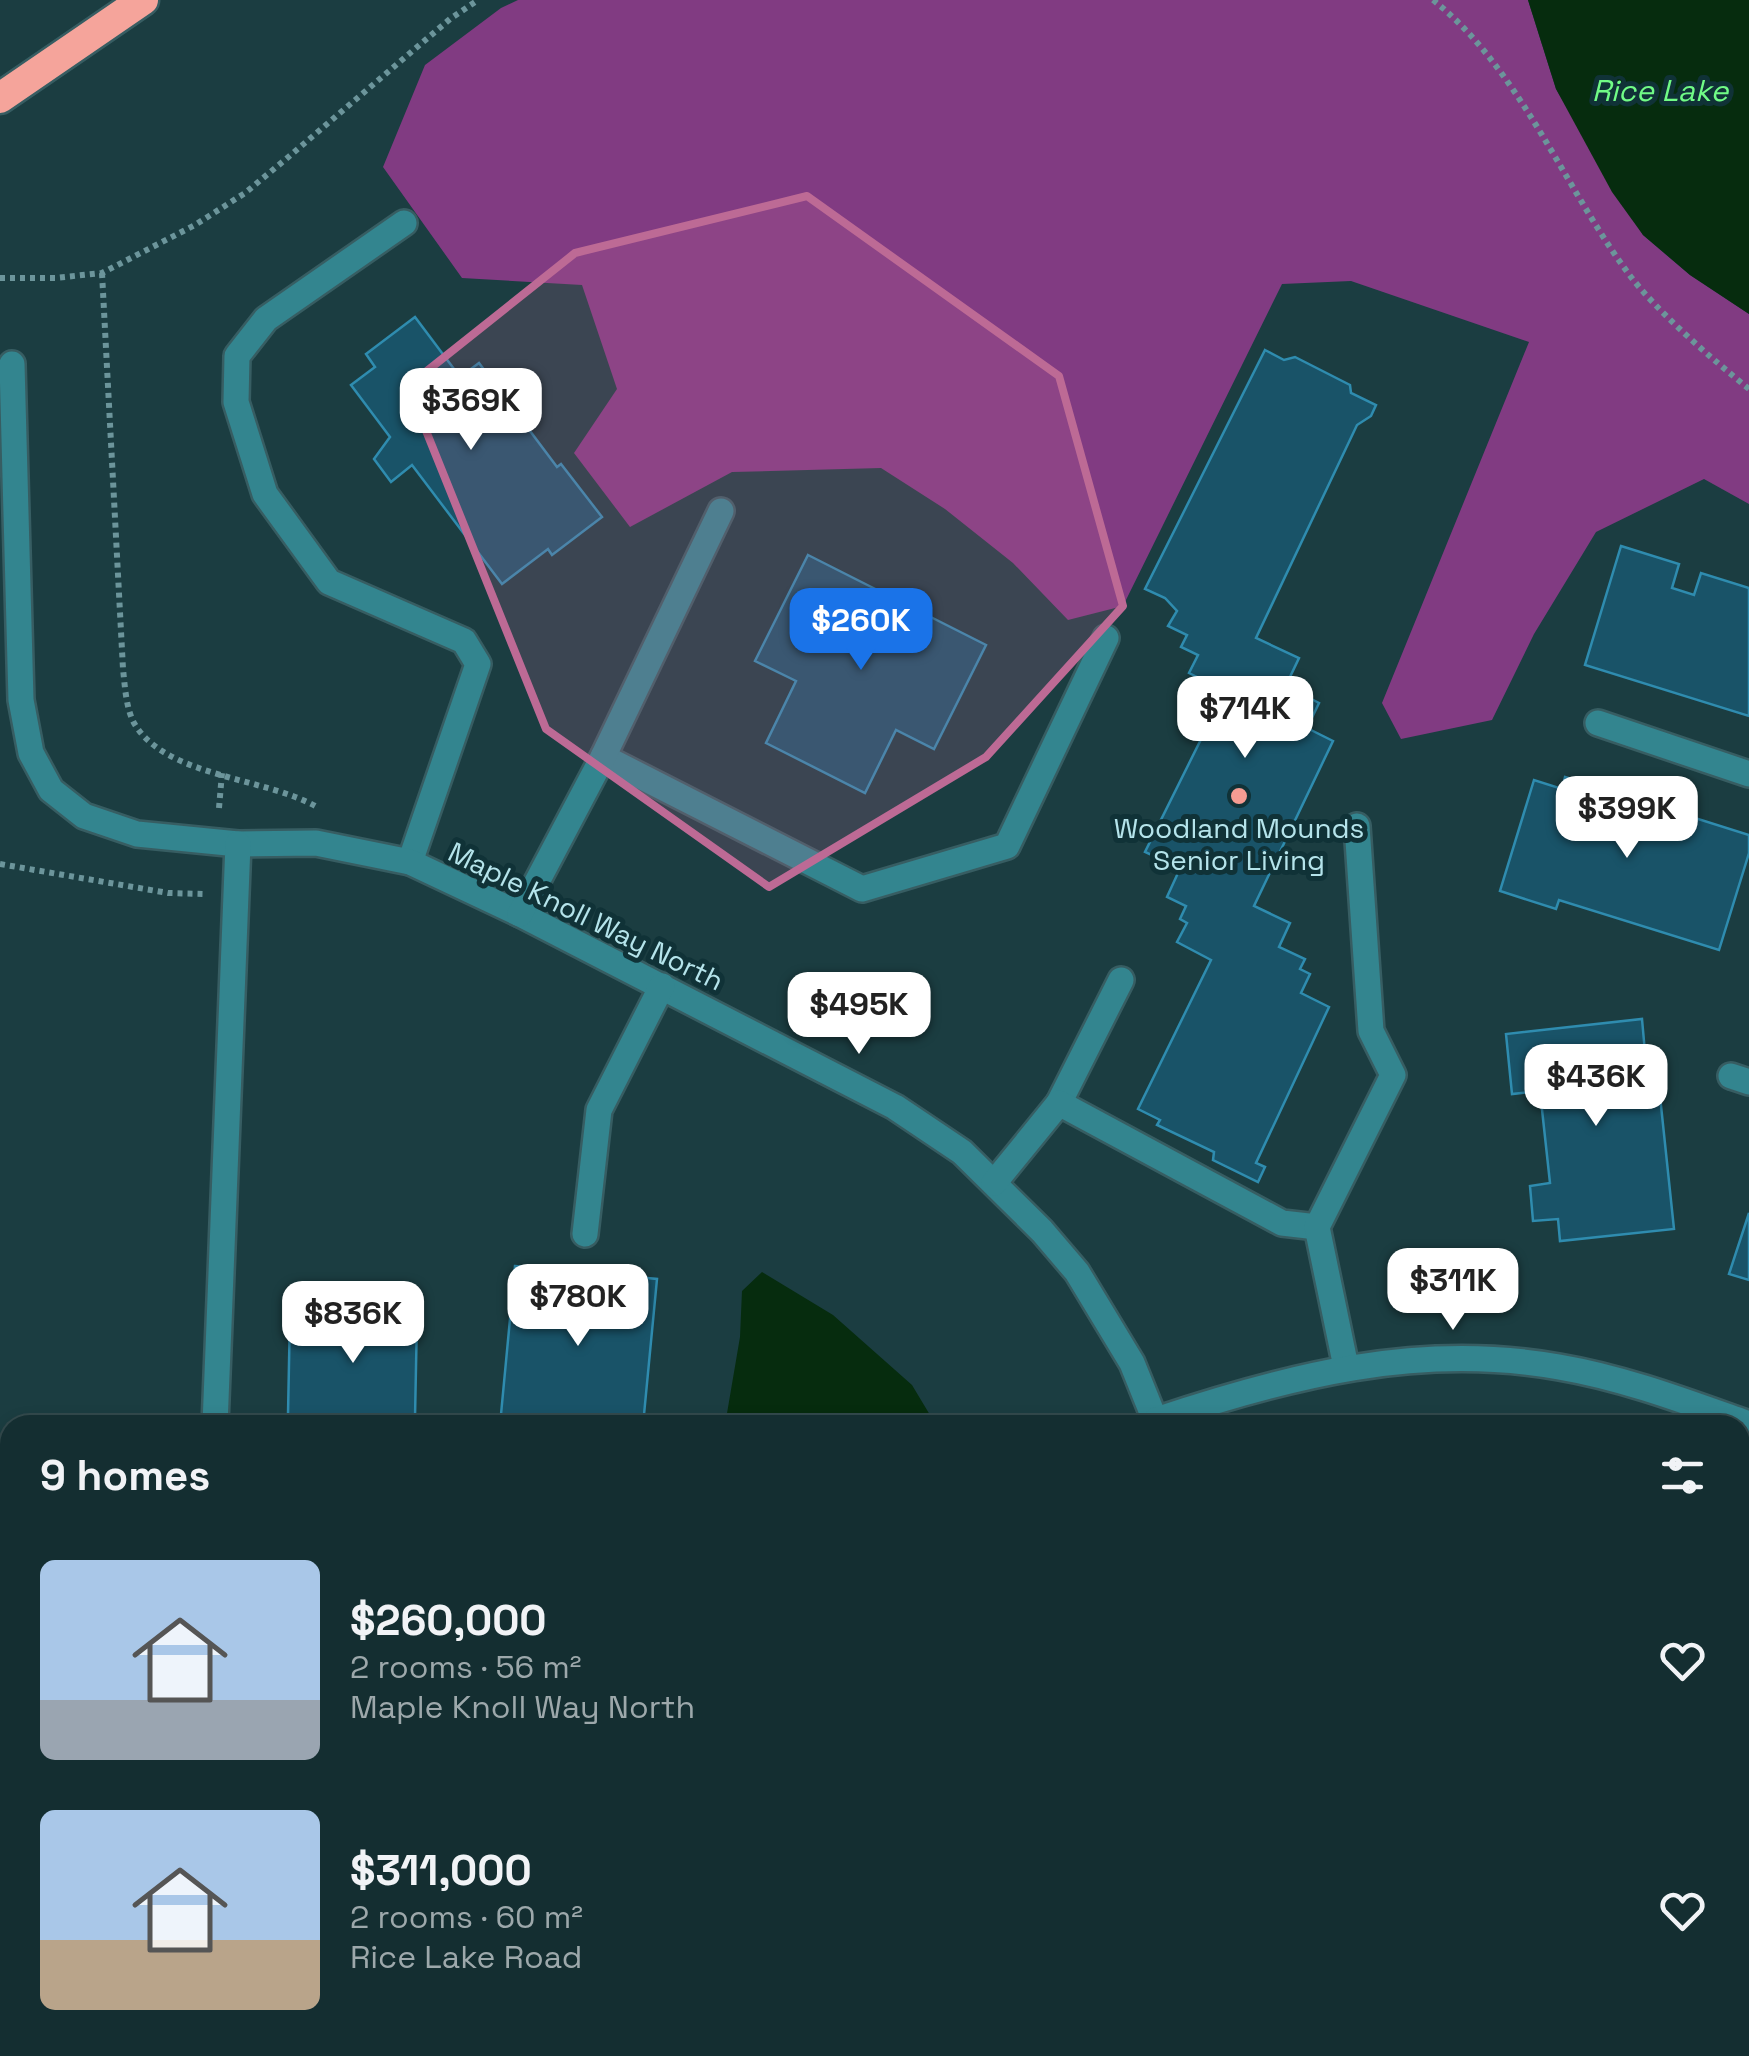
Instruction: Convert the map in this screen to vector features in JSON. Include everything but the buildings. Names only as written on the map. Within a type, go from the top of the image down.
[{"type":"highway","points":[[2,98],[143,0]]},
{"type":"street","points":[[404,224],[266,319],[238,356],[236,402],[265,494],[328,582],[464,642],[478,664],[410,862]]},
{"type":"street","name":"Maple Knoll Way North","points":[[12,364],[22,700],[31,753],[52,790],[84,816],[137,834],[238,844],[316,843],[410,862],[520,914],[895,1107],[962,1152],[1076,1272],[1132,1362],[1153,1415]]},
{"type":"street","points":[[520,914],[603,757],[721,511]]},
{"type":"street","points":[[603,757],[862,888],[1006,846],[1106,638]]},
{"type":"street","points":[[1598,723],[1749,774]]},
{"type":"street","points":[[1346,1367],[1316,1227],[1394,1076],[1371,1032],[1357,826]]},
{"type":"street","points":[[215,1415],[238,844]]},
{"type":"street","points":[[994,1183],[1059,1103],[1121,980]]},
{"type":"street","points":[[585,1234],[598,1110],[662,986]]},
{"type":"street","points":[[1059,1103],[1282,1223],[1316,1227]]},
{"type":"street","points":[[1178,1415],[1255,1387],[1346,1367],[1415,1360],[1557,1366],[1616,1379],[1722,1415]]},
{"type":"path","points":[[0,278],[102,273],[194,225],[244,193],[450,19],[478,0]]},
{"type":"path","points":[[1434,0],[1472,34],[1497,67],[1630,275],[1711,358],[1749,389]]},
{"type":"path","points":[[102,273],[123,670],[132,721],[150,745],[172,759],[306,801],[330,815]]},
{"type":"highlighted area","points":[[807,196],[1059,376],[1123,606],[986,757],[769,887],[546,729],[408,386],[575,253]]},
{"type":"shaded area","points":[[518,0],[1528,0],[1556,89],[1643,235],[1690,275],[1749,314],[1749,504],[1704,479],[1596,532],[1534,634],[1492,720],[1401,739],[1382,703],[1529,342],[1351,281],[1282,284],[1123,606],[1068,620],[1013,563],[945,509],[881,468],[732,472],[630,527],[574,453],[617,389],[582,285],[462,278],[383,167],[425,65],[501,8]]},
{"type":"water","name":"Rice Lake","points":[[1528,0],[1749,0],[1749,314],[1690,275],[1643,235],[1612,192],[1556,89]]},
{"type":"water","points":[[762,1272],[833,1315],[912,1385],[930,1415],[727,1415],[740,1337],[742,1291]]},
{"type":"place","name":"Woodland Mounds Senior Living","points":[[1239,796]]}]
